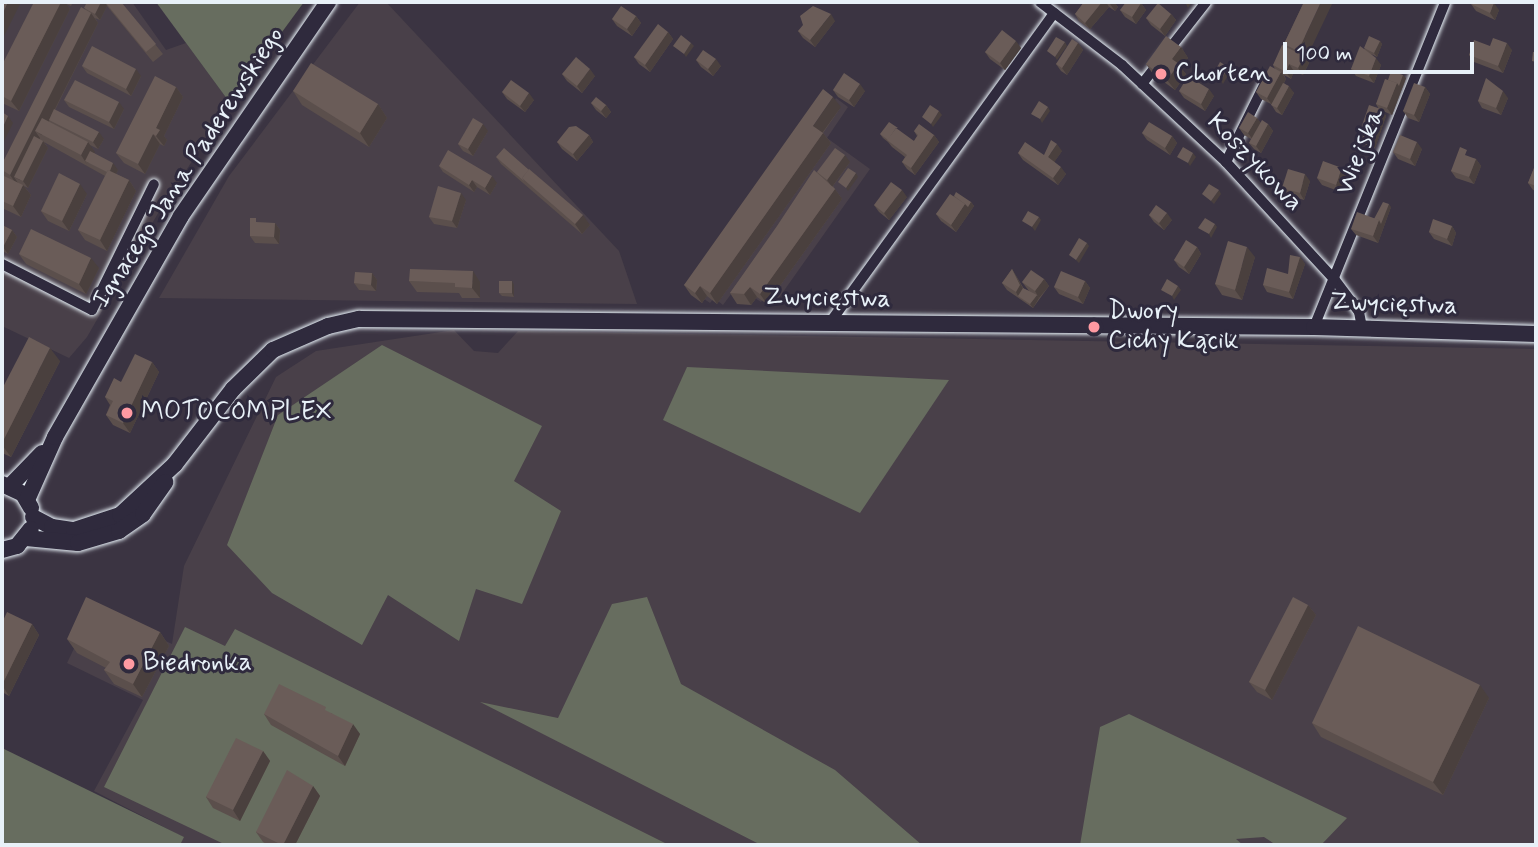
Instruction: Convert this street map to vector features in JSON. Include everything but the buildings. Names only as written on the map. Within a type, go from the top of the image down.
[{"type":"street","name":"Ignacego Jana Paderewskiego","points":[[27,500],[55,437],[181,216],[328,2]]},
{"type":"street","name":"Koszykowa","points":[[1040,2],[1142,85],[1226,162],[1335,280],[1359,312],[1362,328]]},
{"type":"street","points":[[1142,85],[1206,2]]},
{"type":"street","name":"Wiejska","points":[[1335,280],[1445,2]]},
{"type":"street","points":[[830,324],[1054,13]]},
{"type":"street","points":[[1070,24],[1079,13]]},
{"type":"street","points":[[1226,162],[1269,76]]},
{"type":"street","points":[[2,264],[92,310],[154,184]]},
{"type":"street","points":[[1314,327],[1335,280]]},
{"type":"street","name":"Zwycięstwa","points":[[26,538],[78,542],[119,531],[148,507],[175,464],[254,367],[273,350],[328,326],[390,317],[830,324],[1314,327],[1536,334]]},
{"type":"street","name":"Ignacego Jana Paderewskiego","points":[[6,485],[55,437]]},
{"type":"street","name":"Zwycięstwa","points":[[33,517],[62,529],[92,527],[120,515],[175,464]]},
{"type":"street","points":[[3,552],[26,538],[33,517],[27,500],[6,485]]},
{"type":"shaded area","points":[[2,2],[132,2],[166,50],[186,43],[230,103],[157,215],[87,337],[69,358],[2,326]]},
{"type":"shaded area","points":[[360,2],[386,2],[619,251],[637,304],[159,298],[229,176]]},
{"type":"shaded area","points":[[836,98],[848,107],[827,138],[870,169],[776,302],[766,295],[761,302],[737,286],[723,305],[714,298],[710,303],[697,294]]},
{"type":"shaded area","points":[[454,330],[474,351],[498,353],[518,331],[1536,349],[1536,845],[180,845],[183,837],[94,791],[143,700],[67,663],[94,607],[172,644],[184,566],[276,377],[316,351]]},
{"type":"green space","points":[[156,2],[304,2],[230,103]]},
{"type":"green space","points":[[382,345],[542,426],[514,481],[561,511],[522,604],[476,589],[459,641],[388,595],[362,645],[272,593],[227,545],[278,415]]},
{"type":"green space","points":[[687,367],[949,380],[860,513],[663,420]]},
{"type":"green space","points":[[647,597],[681,684],[835,770],[922,845],[761,845],[480,702],[558,718],[612,604]]},
{"type":"green space","points":[[185,627],[225,646],[235,629],[669,845],[226,845],[104,787]]},
{"type":"green space","points":[[1129,714],[1347,818],[1321,845],[1276,845],[1264,837],[1236,839],[1243,845],[1080,845],[1100,727]]},
{"type":"green space","points":[[2,748],[184,837],[180,845],[2,845]]},
{"type":"place","name":"Chorten","points":[[1161,74]]},
{"type":"place","name":"Dwory Cichy Kącik","points":[[1094,327]]},
{"type":"place","name":"MOTOCOMPLEX","points":[[127,413]]},
{"type":"place","name":"Biedronka","points":[[129,664]]}]
